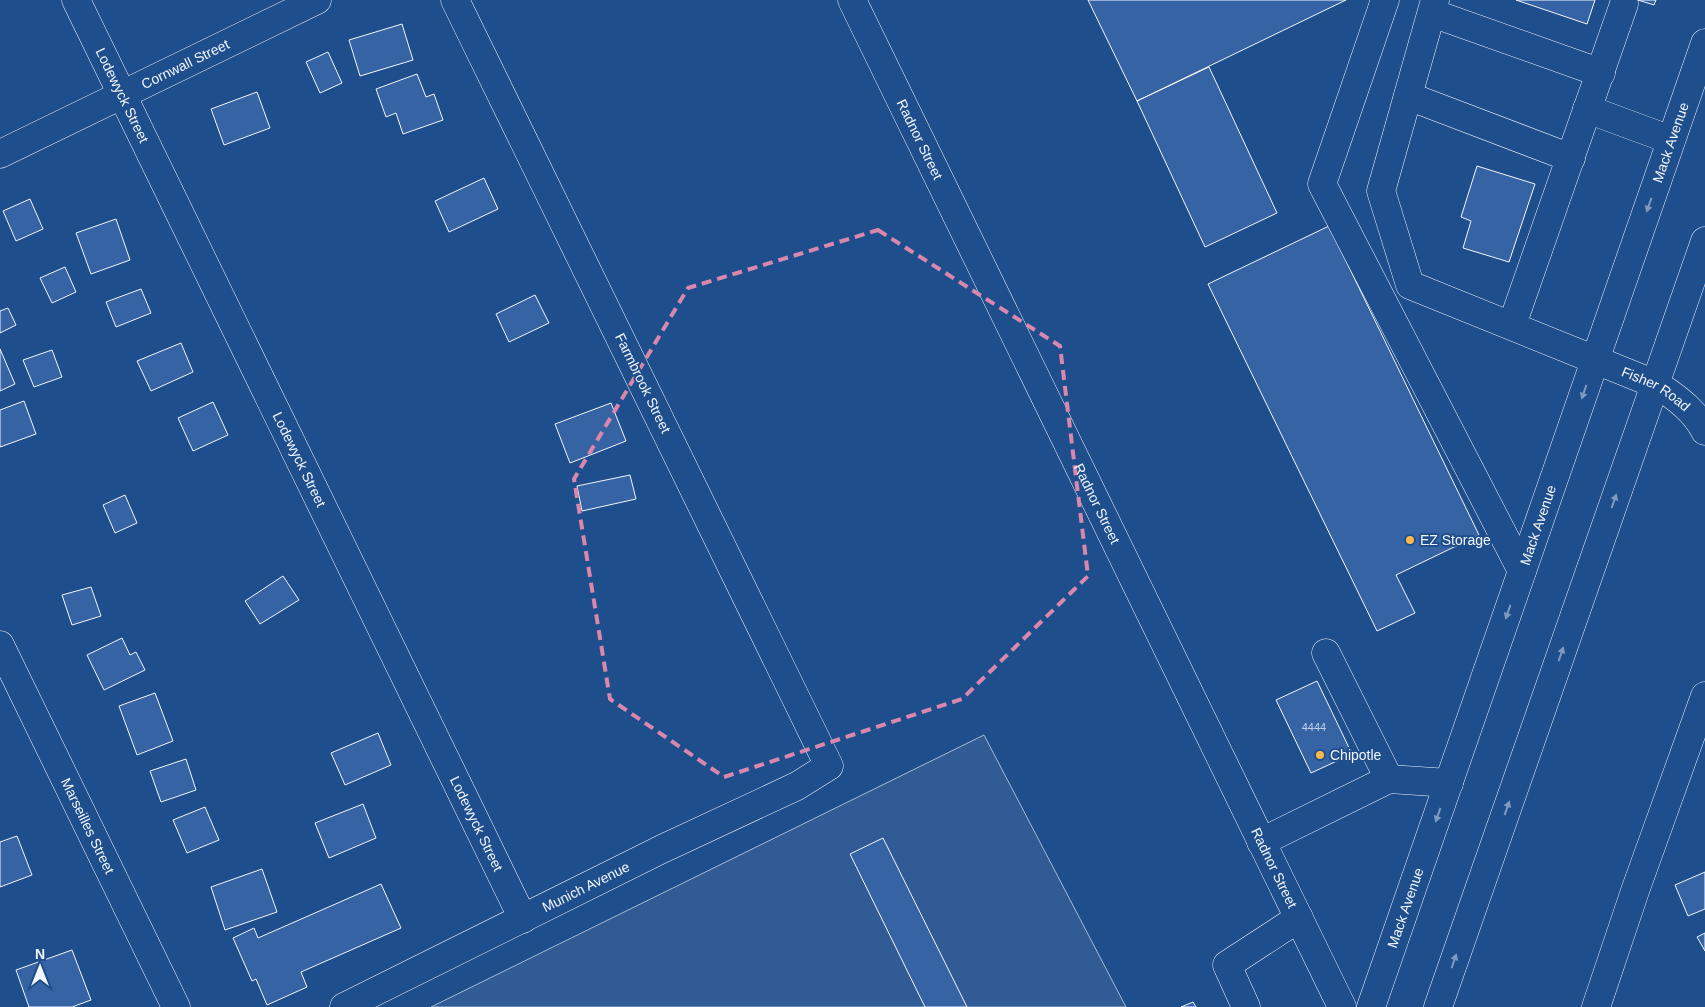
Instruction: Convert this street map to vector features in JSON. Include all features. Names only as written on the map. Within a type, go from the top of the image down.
[{"type":"street","name":"Lodewyck Street","points":[[76,0],[523,919]]},
{"type":"street","name":"Cornwall Street","points":[[0,154],[317,0]]},
{"type":"street","name":"Farmbrook Street","points":[[454,0],[829,766]]},
{"type":"street","name":"Radnor Street","points":[[852,0],[1342,1007]]},
{"type":"street","points":[[1385,0],[1322,184],[1522,571]]},
{"type":"street","points":[[1512,325],[1624,4]]},
{"type":"street","points":[[1571,158],[1408,96],[1434,6],[1601,73]]},
{"type":"street","name":"Mack Avenue","points":[[1371,1007],[1705,44]]},
{"type":"street","name":"Fisher Road","points":[[1408,96],[1381,191],[1410,285],[1655,384],[1673,394],[1701,424],[1705,431]]},
{"type":"street","points":[[1588,109],[1671,140]]},
{"type":"street","points":[[1438,1007],[1705,241]]},
{"type":"street","name":"Marseilles Street","points":[[0,645],[176,1007]]},
{"type":"street","points":[[1326,653],[1389,779]]},
{"type":"street","points":[[1596,1007],[1635,891],[1705,696]]},
{"type":"street","name":"Munich Avenue","points":[[344,1007],[662,849],[797,786],[829,766]]},
{"type":"street","points":[[1261,842],[1389,779],[1449,783]]},
{"type":"street","points":[[1246,1007],[1227,965],[1299,918]]},
{"type":"highlighted area","points":[[878,230],[1060,346],[1088,576],[962,699],[724,777],[610,699],[574,479],[688,288]]},
{"type":"shaded area","points":[[984,735],[1126,1007],[431,1007]]},
{"type":"building","points":[[1088,0],[1346,0],[1137,101]]},
{"type":"building","points":[[1516,0],[1595,0],[1587,24]]},
{"type":"building","points":[[1638,0],[1656,0],[1654,5]]},
{"type":"building","points":[[402,24],[413,60],[360,76],[349,40]]},
{"type":"building","points":[[328,52],[342,83],[320,93],[306,62]]},
{"type":"building","points":[[1209,67],[1277,213],[1205,247],[1137,101]]},
{"type":"building","points":[[417,74],[426,97],[434,94],[443,120],[403,134],[396,113],[386,117],[376,89]]},
{"type":"building","points":[[257,92],[270,128],[224,145],[211,109]]},
{"type":"building","points":[[1477,166],[1535,184],[1509,262],[1463,248],[1471,221],[1461,217]]},
{"type":"building","points":[[484,178],[498,209],[449,232],[435,201]]},
{"type":"building","points":[[30,199],[43,229],[16,241],[3,211]]},
{"type":"building","points":[[116,219],[130,260],[91,274],[76,233]]},
{"type":"building","points":[[1329,226],[1479,535],[1396,575],[1415,613],[1377,631],[1208,284]]},
{"type":"building","points":[[65,267],[76,292],[52,303],[40,278]]},
{"type":"building","points":[[141,289],[151,313],[116,327],[106,302]]},
{"type":"building","points":[[535,295],[549,323],[509,342],[496,314]]},
{"type":"building","points":[[8,308],[16,325],[0,333],[0,311]]},
{"type":"building","points":[[181,343],[193,372],[151,391],[137,361]]},
{"type":"building","points":[[0,349],[15,384],[0,391]]},
{"type":"building","points":[[52,350],[62,377],[34,387],[23,360]]},
{"type":"building","points":[[24,401],[36,434],[0,447],[0,410]]},
{"type":"building","points":[[213,402],[228,435],[193,451],[178,418]]},
{"type":"building","points":[[611,403],[626,441],[570,463],[555,424]]},
{"type":"building","points":[[630,475],[636,499],[582,511],[577,486]]},
{"type":"building","points":[[125,495],[137,523],[115,533],[103,505]]},
{"type":"building","points":[[283,576],[299,600],[260,624],[245,601]]},
{"type":"building","points":[[91,587],[101,616],[72,625],[62,595]]},
{"type":"building","points":[[122,638],[130,655],[136,652],[145,670],[104,690],[87,655]]},
{"type":"building","points":[[1317,681],[1352,754],[1311,773],[1276,700]]},
{"type":"building","points":[[155,693],[173,741],[137,755],[119,706]]},
{"type":"building","points":[[378,733],[391,765],[345,785],[331,753]]},
{"type":"building","points":[[186,759],[196,790],[161,802],[150,771]]},
{"type":"building","points":[[363,804],[376,838],[329,858],[315,823]]},
{"type":"building","points":[[205,807],[219,840],[187,853],[173,820]]},
{"type":"building","points":[[17,836],[32,875],[0,887],[0,842]]},
{"type":"building","points":[[883,838],[967,1007],[925,1007],[850,854]]},
{"type":"building","points":[[262,869],[277,912],[225,930],[211,887]]},
{"type":"building","points":[[1705,872],[1705,909],[1688,916],[1675,885]]},
{"type":"building","points":[[381,884],[401,928],[301,972],[307,987],[267,1005],[256,979],[252,981],[233,938],[254,928],[258,938]]},
{"type":"building","points":[[1705,933],[1705,951],[1697,937]]},
{"type":"building","points":[[72,950],[91,1000],[72,1007],[29,1007],[16,970]]},
{"type":"building","points":[[1193,1002],[1196,1007],[1181,1007]]},
{"type":"place","name":"EZ Storage","points":[[1410,540]]},
{"type":"place","name":"Chipotle","points":[[1320,755]]}]
